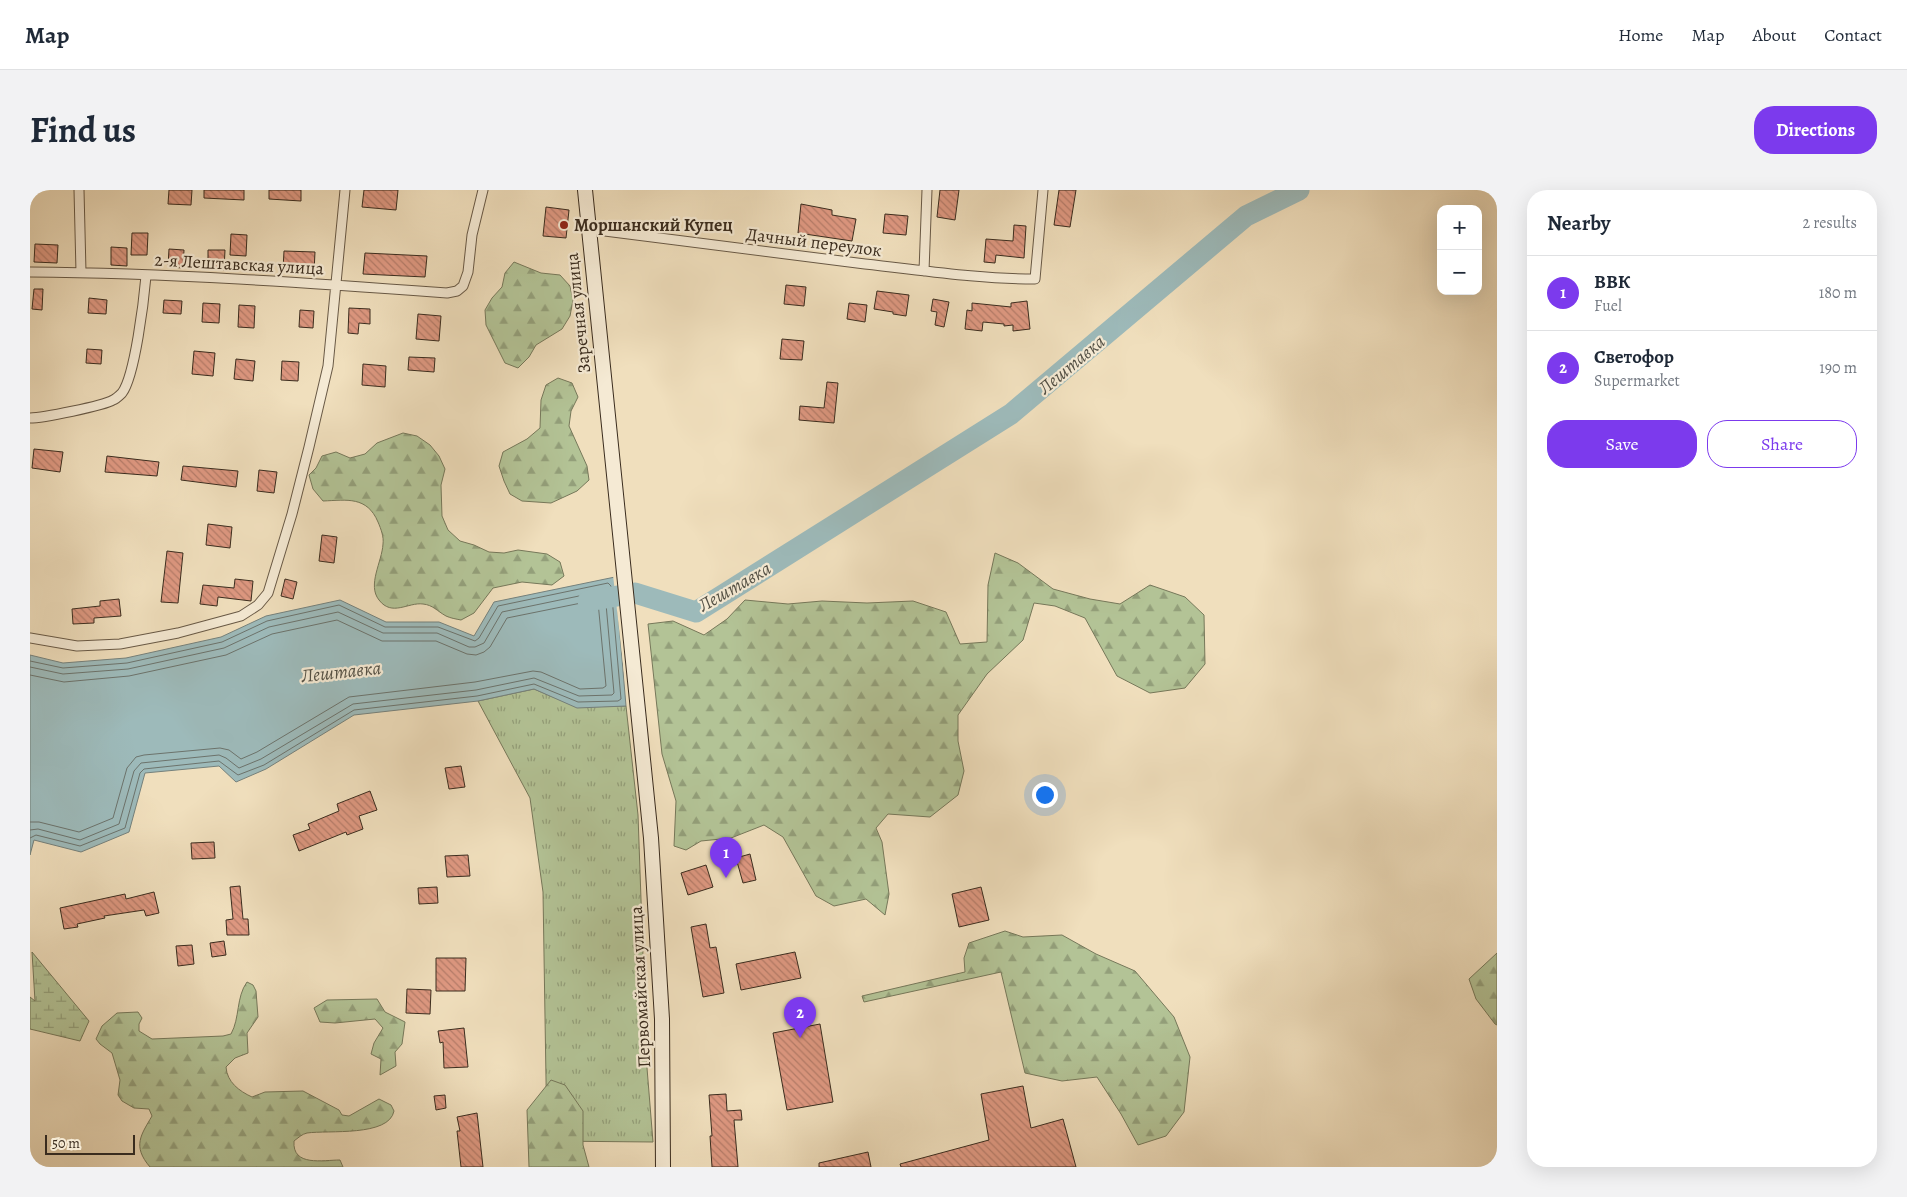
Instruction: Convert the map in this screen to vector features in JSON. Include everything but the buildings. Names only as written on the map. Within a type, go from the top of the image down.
[{"type":"main road","name":"Заречная улица","points":[[585,190],[648,805]]},
{"type":"main road","name":"Первомайская улица","points":[[648,805],[662,1019],[663,1167]]},
{"type":"street","points":[[79,190],[81,272]]},
{"type":"street","points":[[30,638],[77,646],[120,644],[178,633],[241,616],[258,605],[268,593],[292,514],[328,366],[345,190]]},
{"type":"street","name":"2-я Лештавская улица","points":[[30,272],[81,272],[336,285],[447,293],[456,291],[463,286],[468,272],[472,235],[482,190]]},
{"type":"street","points":[[924,271],[927,190]]},
{"type":"street","name":"Дачный переулок","points":[[589,229],[736,249],[924,271],[1036,279],[1043,190]]},
{"type":"street","points":[[30,418],[100,404],[113,400],[122,392],[131,371],[145,293],[146,276]]},
{"type":"green space","points":[[514,262],[541,273],[560,275],[570,286],[573,300],[570,316],[562,329],[536,345],[529,357],[518,368],[505,363],[486,325],[485,310],[492,298],[502,287],[505,273]]},
{"type":"green space","points":[[558,378],[572,383],[578,397],[571,411],[569,426],[587,466],[589,480],[577,491],[551,503],[522,501],[510,494],[504,481],[499,466],[503,452],[527,439],[540,428],[541,400],[546,385]]},
{"type":"green space","points":[[403,433],[417,436],[430,445],[439,456],[445,469],[441,485],[442,516],[448,530],[460,541],[489,552],[504,553],[518,550],[547,554],[560,562],[564,576],[552,585],[522,582],[493,588],[474,613],[461,620],[446,616],[426,605],[417,604],[400,608],[389,608],[384,605],[379,600],[374,587],[383,541],[378,522],[368,508],[355,501],[323,501],[313,489],[309,475],[316,468],[322,456],[336,452],[350,458],[365,454],[377,443]]},
{"type":"green space","points":[[995,553],[1018,563],[1053,589],[1090,599],[1120,604],[1150,585],[1185,597],[1204,615],[1205,664],[1185,688],[1150,693],[1117,676],[1085,618],[1055,606],[1034,603],[1023,640],[987,674],[958,715],[958,741],[964,771],[958,795],[930,817],[888,814],[876,828],[882,842],[889,894],[885,915],[866,899],[834,906],[816,896],[783,837],[764,825],[731,838],[701,841],[686,850],[674,846],[676,801],[662,754],[648,624],[673,621],[704,635],[727,619],[745,600],[788,604],[822,601],[867,603],[913,601],[946,612],[960,644],[987,642],[988,585]]},
{"type":"green space","points":[[534,689],[577,707],[626,706],[638,815],[647,1068],[653,1142],[547,1141],[543,892],[530,798],[478,701]]},
{"type":"green space","points":[[1005,931],[1023,937],[1062,935],[1096,954],[1135,971],[1174,1017],[1190,1057],[1184,1112],[1166,1136],[1138,1145],[1097,1077],[1062,1081],[1025,1073],[1001,972],[864,1002],[862,996],[965,972],[964,958],[969,943]]},
{"type":"green space","points":[[32,952],[89,1021],[80,1041],[30,1029],[30,997],[35,1001]]},
{"type":"green space","points":[[1497,953],[1497,1025],[1476,999],[1469,979]]},
{"type":"green space","points":[[247,982],[253,985],[256,991],[258,1017],[247,1033],[248,1053],[235,1058],[226,1067],[231,1082],[234,1085],[252,1097],[265,1092],[303,1091],[339,1110],[342,1115],[349,1116],[379,1099],[391,1105],[394,1111],[390,1119],[370,1129],[307,1133],[294,1141],[298,1155],[303,1158],[317,1161],[340,1160],[343,1167],[150,1167],[141,1153],[140,1141],[152,1116],[149,1109],[134,1108],[122,1101],[118,1095],[120,1080],[112,1053],[96,1039],[102,1026],[117,1013],[138,1012],[142,1018],[139,1024],[139,1031],[152,1039],[231,1034],[236,1021],[241,994]]},
{"type":"green space","points":[[377,999],[385,1012],[405,1022],[402,1044],[395,1052],[396,1066],[380,1075],[381,1059],[371,1054],[374,1043],[383,1028],[375,1019],[335,1023],[320,1022],[314,1008],[327,1000]]},
{"type":"green space","points":[[551,1080],[565,1085],[583,1111],[583,1145],[589,1167],[529,1167],[527,1110]]},
{"type":"water","points":[[615,577],[626,706],[577,708],[534,689],[478,701],[354,715],[266,769],[236,782],[219,766],[145,773],[129,832],[81,852],[34,840],[30,855],[30,655],[63,663],[126,658],[221,637],[266,616],[340,600],[386,622],[439,622],[474,636],[494,602]]},
{"type":"pier","points":[[615,574],[617,577],[628,708],[613,575]]},
{"type":"waterway","name":"Лештавка","points":[[588,601],[635,593],[696,612],[1011,414],[1246,216],[1299,190]]},
{"type":"place","name":"Моршанский Купец","points":[[564,225]]},
{"type":"place","name":"ВВК","points":[[726,878]]},
{"type":"place","name":"Светофор","points":[[800,1038]]}]
